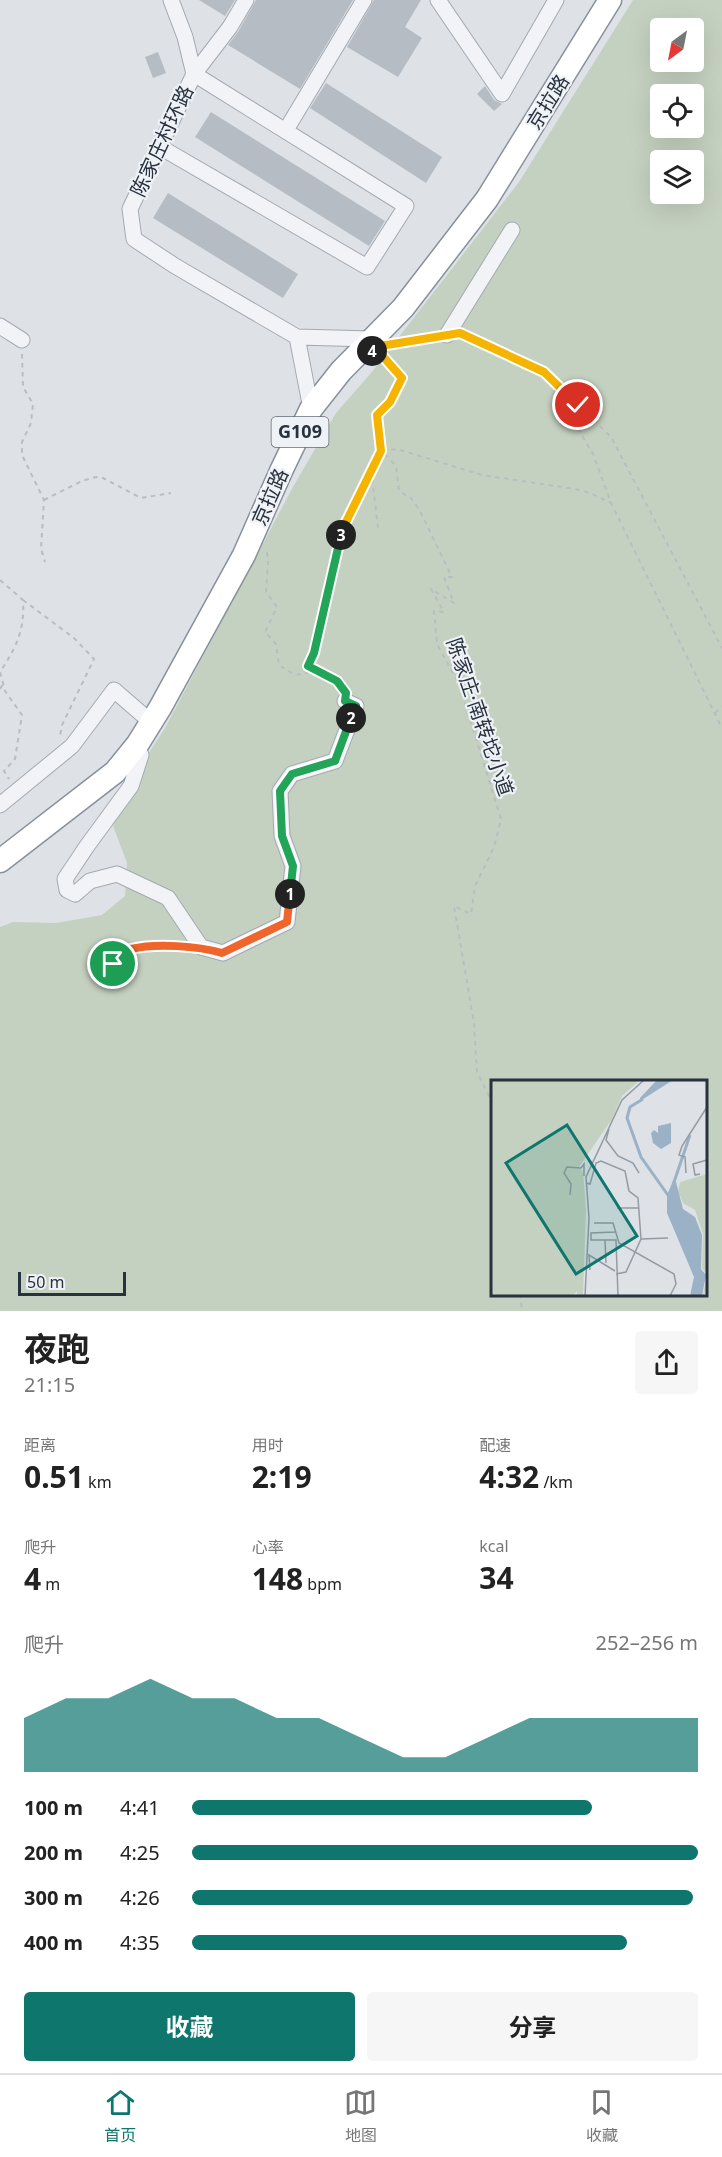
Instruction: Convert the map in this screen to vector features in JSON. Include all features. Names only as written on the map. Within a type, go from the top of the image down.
[{"type":"highway","name":"京拉路","points":[[0,861],[115,772],[137,745],[244,555],[310,409],[341,371],[376,344],[487,199],[610,0]]},
{"type":"street","name":"陈家庄村环路","points":[[171,0],[185,37],[194,74],[130,209],[134,239],[175,266],[297,337]]},
{"type":"street","points":[[160,147],[367,267],[406,206],[194,74],[230,27],[246,0]]},
{"type":"street","points":[[286,130],[364,0]]},
{"type":"street","points":[[438,0],[502,94],[556,0]]},
{"type":"street","points":[[447,336],[512,230]]},
{"type":"street","points":[[0,326],[22,340]]},
{"type":"street","points":[[310,409],[297,337],[376,344]]},
{"type":"street","points":[[0,805],[72,746],[114,690],[151,722]]},
{"type":"street","points":[[137,745],[141,755],[131,786],[65,879],[67,890],[75,894],[90,881],[117,874],[168,898],[201,947],[222,953],[287,922],[293,866],[282,836],[280,791],[292,774],[335,761],[356,706],[345,701]]},
{"type":"path","points":[[376,344],[460,333],[544,372],[611,437],[722,648]]},
{"type":"path","points":[[22,340],[23,387],[33,404],[32,423],[22,442],[22,455],[44,500],[41,549],[45,562]]},
{"type":"path","name":"陈家庄·南转坨小道","points":[[376,344],[379,352],[402,378],[390,402],[377,415],[381,451],[396,466],[399,491],[411,498],[419,509],[452,577],[444,577],[454,603],[431,590],[444,612],[434,611],[437,644],[459,684],[501,819],[494,846],[475,886],[471,914],[454,906],[474,1023],[477,1072],[491,1100]]},
{"type":"path","points":[[544,372],[593,454],[611,503],[722,728]]},
{"type":"path","points":[[345,701],[346,693],[337,681],[308,666],[314,653],[344,526],[381,451],[397,449],[482,475],[575,489],[611,503]]},
{"type":"path","points":[[371,468],[378,528]]},
{"type":"path","points":[[44,500],[82,481],[96,477],[104,478],[141,498],[171,493]]},
{"type":"path","points":[[266,550],[268,562],[266,592],[277,607],[265,632],[276,644],[279,665],[296,675],[303,675],[315,669]]},
{"type":"path","points":[[0,580],[74,638],[94,659],[62,725],[57,745]]},
{"type":"path","points":[[4,771],[15,759],[22,715],[4,691],[0,672],[17,645],[24,614],[23,600]]},
{"type":"path","points":[[0,689],[3,684]]},
{"type":"path","points":[[714,714],[722,707]]},
{"type":"path","points":[[0,770],[4,771],[17,791]]},
{"type":"path","points":[[113,964],[128,949],[162,946],[201,947]]},
{"type":"path","points":[[520,1296],[522,1311]]},
{"type":"green space","points":[[633,0],[722,0],[722,1311],[0,1311],[0,927],[13,922],[56,923],[102,915],[125,896],[127,863],[113,826],[137,771],[165,728],[294,485],[336,413],[371,373],[519,182]]},
{"type":"building","points":[[199,0],[235,0],[225,16]]},
{"type":"building","points":[[256,0],[353,0],[300,89],[228,45]]},
{"type":"building","points":[[374,0],[421,0],[405,27],[422,38],[398,77],[347,47]]},
{"type":"building","points":[[158,52],[166,73],[153,78],[145,57]]},
{"type":"building","points":[[326,83],[442,157],[426,183],[310,108]]},
{"type":"building","points":[[485,86],[494,100],[502,104],[494,111],[477,94]]},
{"type":"building","points":[[211,112],[385,221],[369,246],[195,137]]},
{"type":"building","points":[[168,193],[298,274],[283,298],[153,218]]},
{"type":"route","points":[[113,964],[128,949],[162,946],[201,947],[222,953],[287,922],[293,866],[282,836],[280,791],[292,774],[335,761],[356,706],[345,701],[346,693],[337,681],[308,666],[314,653],[344,526],[381,451],[377,415],[390,402],[402,378],[379,352],[362,349],[460,333],[544,372],[578,405]]}]
